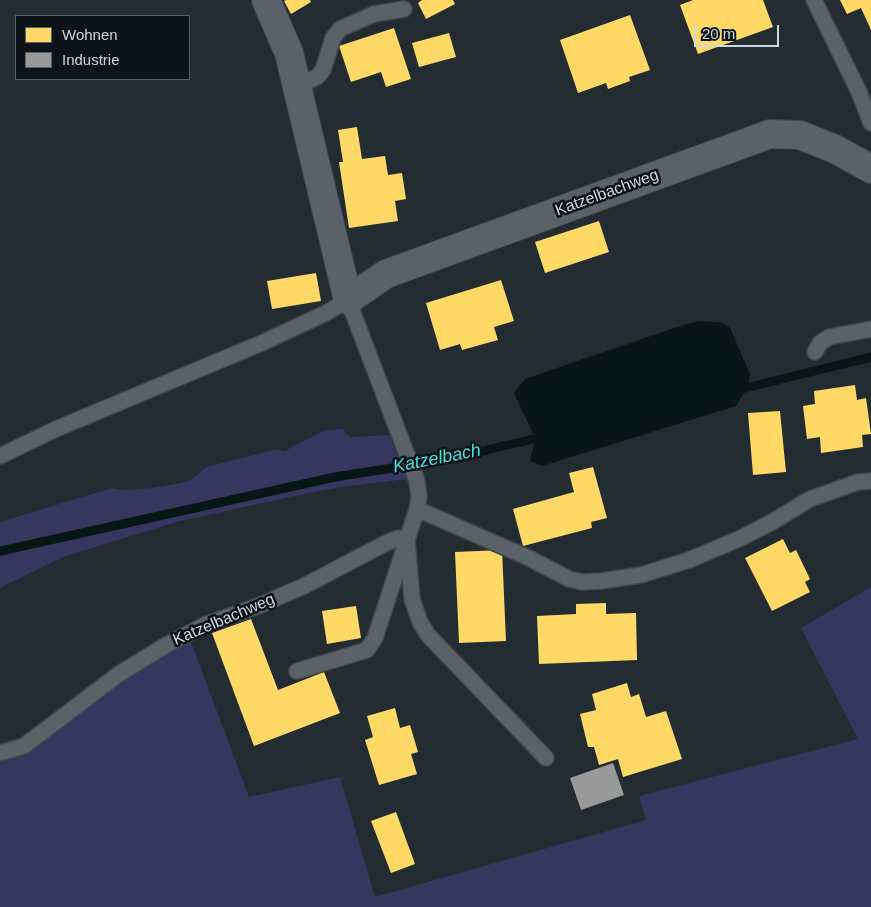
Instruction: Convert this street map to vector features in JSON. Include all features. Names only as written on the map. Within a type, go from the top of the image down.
[{"type":"street","points":[[266,0],[289,52],[348,300]]},
{"type":"street","name":"Katzelbachweg","points":[[348,300],[386,274],[770,134],[800,135],[835,149],[871,169]]},
{"type":"lane","points":[[814,0],[865,89],[871,123]]},
{"type":"lane","points":[[297,86],[317,77],[323,70],[333,38],[340,29],[374,14],[404,10]]},
{"type":"lane","points":[[297,671],[367,650],[375,638],[417,509],[419,497],[417,481],[348,300]]},
{"type":"lane","name":"Katzelbachweg","points":[[0,456],[56,429],[264,342],[326,313],[348,300]]},
{"type":"lane","points":[[815,352],[820,343],[829,337],[871,329]]},
{"type":"lane","points":[[417,509],[529,558],[569,579],[582,582],[601,581],[641,575],[689,560],[741,538],[810,499],[858,482],[871,481]]},
{"type":"lane","name":"Katzelbachweg","points":[[0,753],[24,746],[119,674],[168,644],[207,624],[274,600],[386,543],[399,538],[407,540]]},
{"type":"lane","points":[[407,540],[412,600],[420,622],[428,635],[546,758]]},
{"type":"shaded area","points":[[700,321],[723,323],[730,328],[750,374],[748,387],[736,406],[542,466],[530,461],[535,438],[514,393],[525,379],[686,324]]},
{"type":"shaded area","points":[[343,429],[350,437],[389,435],[407,479],[341,487],[176,522],[63,557],[0,588],[0,522],[112,488],[125,490],[181,483],[192,479],[206,467],[274,450],[285,451],[326,430]]},
{"type":"shaded area","points":[[871,587],[871,907],[0,907],[0,761],[24,755],[120,682],[163,655],[191,642],[249,797],[340,777],[375,897],[646,820],[639,796],[858,739],[801,628]]},
{"type":"building: Wohnen","points":[[310,0],[311,2],[291,14],[284,1]]},
{"type":"building: Wohnen","points":[[422,0],[453,0],[455,4],[426,19],[418,3]]},
{"type":"building: Wohnen","points":[[693,0],[763,0],[773,27],[698,54],[680,5]]},
{"type":"building: Wohnen","points":[[840,0],[871,0],[871,30],[861,8],[847,14]]},
{"type":"building: Wohnen","points":[[630,15],[650,70],[629,77],[630,81],[608,89],[606,83],[578,93],[560,40]]},
{"type":"building: Wohnen","points":[[394,28],[411,79],[386,87],[381,72],[351,82],[339,46]]},
{"type":"building: Wohnen","points":[[449,33],[456,57],[419,67],[412,43]]},
{"type":"building: Wohnen","points":[[357,127],[362,159],[385,156],[388,175],[402,173],[406,199],[395,201],[398,221],[349,228],[339,162],[343,162],[338,130]]},
{"type":"building: Wohnen","points":[[599,221],[609,252],[545,273],[535,242]]},
{"type":"building: Wohnen","points":[[316,273],[321,301],[272,309],[267,281]]},
{"type":"building: Wohnen","points":[[501,280],[514,321],[494,327],[498,340],[462,350],[460,344],[440,350],[426,303]]},
{"type":"building: Wohnen","points":[[855,385],[857,400],[866,398],[871,434],[862,435],[863,447],[821,453],[820,437],[807,439],[803,406],[815,404],[814,391]]},
{"type":"building: Wohnen","points":[[780,411],[786,472],[753,475],[748,413]]},
{"type":"building: Wohnen","points":[[593,467],[607,518],[591,522],[592,528],[523,546],[513,509],[574,492],[569,473]]},
{"type":"building: Wohnen","points":[[783,539],[790,553],[796,550],[810,579],[805,582],[810,592],[772,611],[745,558]]},
{"type":"building: Wohnen","points":[[502,550],[506,641],[459,643],[455,552]]},
{"type":"building: Wohnen","points":[[606,603],[606,614],[636,613],[637,660],[539,664],[537,616],[576,614],[576,604]]},
{"type":"building: Wohnen","points":[[356,606],[361,638],[327,644],[322,611]]},
{"type":"building: Wohnen","points":[[251,619],[278,690],[324,672],[340,713],[254,746],[212,633]]},
{"type":"building: Wohnen","points":[[627,683],[631,697],[639,694],[646,717],[666,711],[682,759],[623,777],[618,759],[599,765],[594,747],[588,747],[580,714],[596,710],[592,694]]},
{"type":"building: Wohnen","points":[[395,708],[400,728],[410,725],[418,752],[411,754],[417,774],[379,785],[365,740],[373,737],[367,716]]},
{"type":"building: Wohnen","points":[[396,812],[415,864],[391,873],[371,821]]},
{"type":"building: Industrie","points":[[613,763],[624,795],[581,810],[570,778]]},
{"type":"waterway","name":"Katzelbach","points":[[737,390],[871,357]]},
{"type":"waterway","name":"Katzelbach","points":[[0,551],[335,477],[450,459],[545,436]]}]
